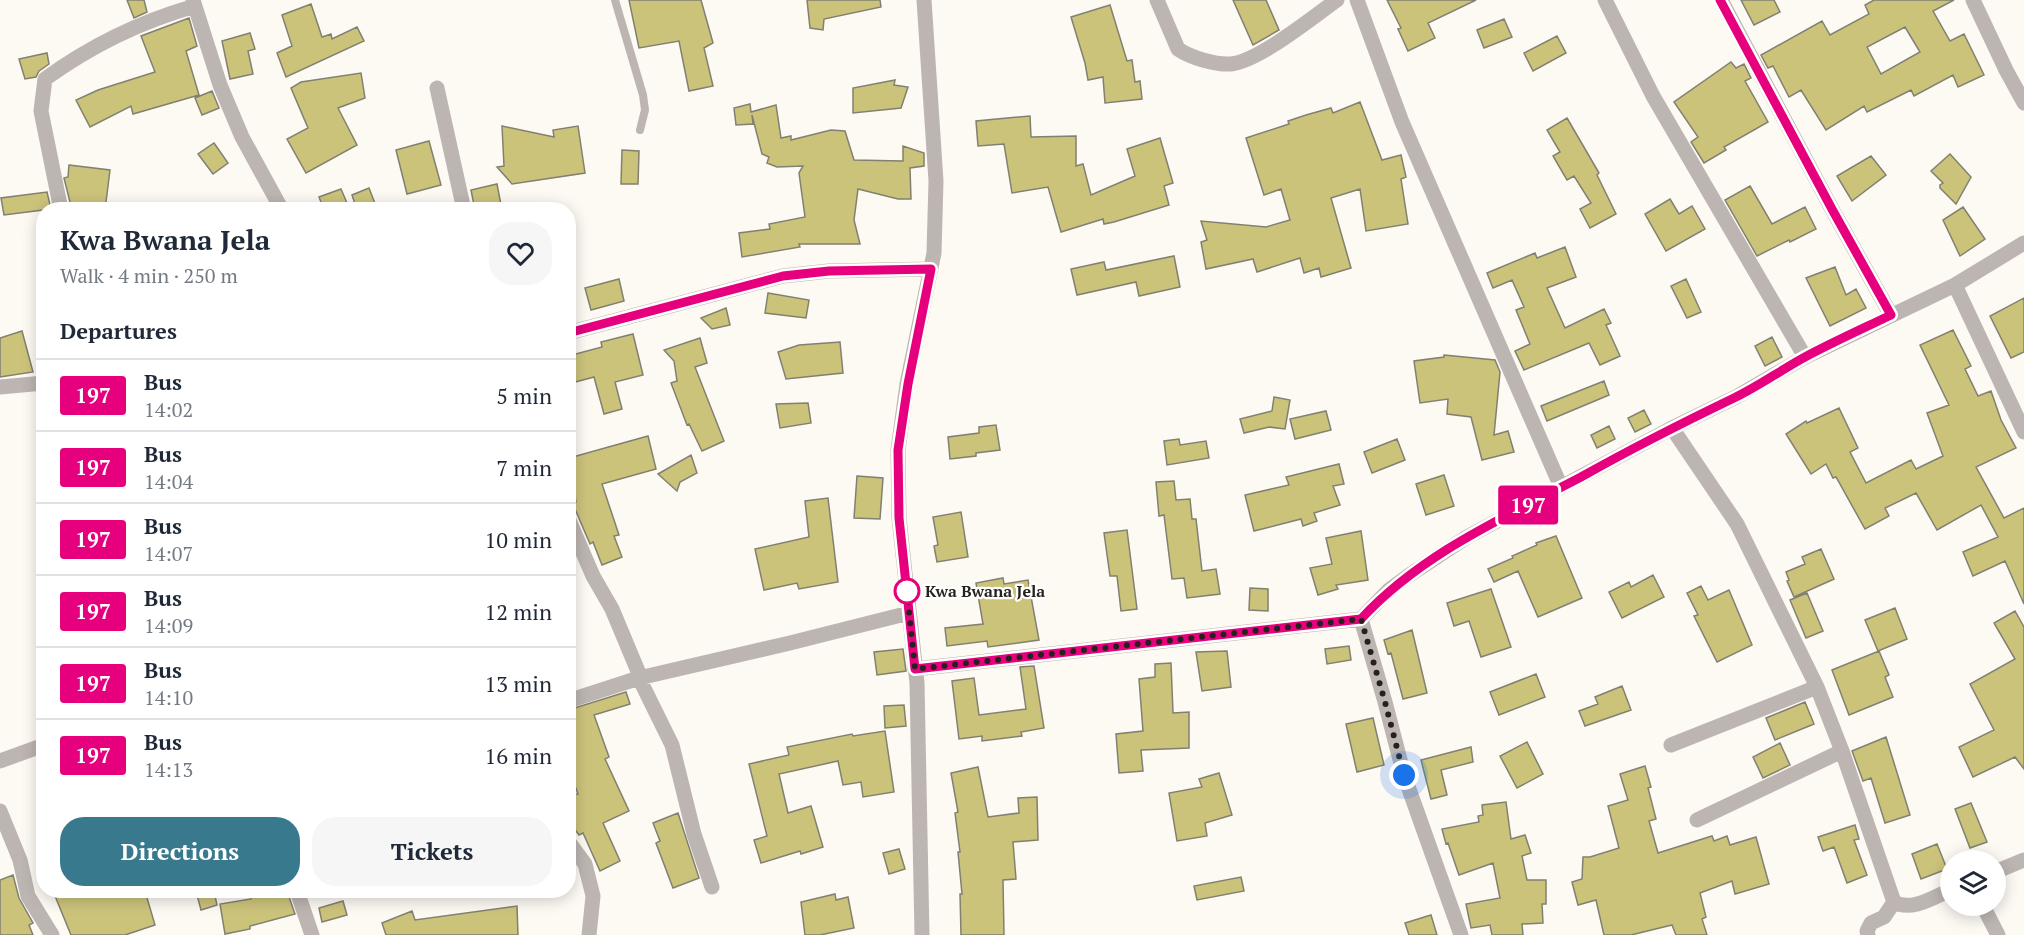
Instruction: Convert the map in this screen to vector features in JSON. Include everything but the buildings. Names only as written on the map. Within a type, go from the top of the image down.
[{"type":"street","points":[[922,935],[915,669],[899,518],[898,450],[908,384],[934,253],[936,181],[924,0]]},
{"type":"street","points":[[1157,0],[1178,49],[1215,63],[1231,64],[1275,44],[1337,0]]},
{"type":"street","points":[[1357,0],[1402,122],[1561,487]]},
{"type":"street","points":[[1605,0],[1653,96],[1805,357]]},
{"type":"street","points":[[1720,0],[1827,201],[1891,315]]},
{"type":"street","points":[[1973,0],[2024,103]]},
{"type":"street","points":[[59,202],[41,111],[45,80],[67,63],[91,50],[194,3],[220,85],[242,137],[278,202]]},
{"type":"street","points":[[437,88],[462,202]]},
{"type":"street","points":[[915,669],[1361,619],[1389,590],[1433,557],[1467,537],[1672,428],[1736,397],[1805,357],[1955,285],[2024,243]]},
{"type":"street","points":[[576,331],[783,276],[829,271],[931,269]]},
{"type":"street","points":[[1955,285],[2024,432]]},
{"type":"street","points":[[0,387],[36,384]]},
{"type":"street","points":[[1672,428],[1737,524],[1817,687],[1842,751],[1894,902]]},
{"type":"street","points":[[576,537],[593,576],[612,609],[639,678],[672,745],[694,834],[712,887]]},
{"type":"street","points":[[576,698],[639,678],[909,613]]},
{"type":"street","points":[[1361,619],[1404,775],[1461,935]]},
{"type":"street","points":[[1671,745],[1817,687]]},
{"type":"street","points":[[0,761],[36,748]]},
{"type":"street","points":[[1697,820],[1842,751]]},
{"type":"street","points":[[0,811],[20,860],[28,896],[52,935]]},
{"type":"street","points":[[576,852],[585,864],[593,896],[589,935]]},
{"type":"street","points":[[2006,867],[2024,860]]},
{"type":"street","points":[[1894,902],[1905,906],[1914,905],[1940,894]]},
{"type":"street","points":[[299,898],[312,935]]},
{"type":"street","points":[[1868,935],[1867,931],[1871,923],[1884,917],[1894,902]]},
{"type":"street","points":[[1988,916],[1998,935]]},
{"type":"lane","points":[[615,0],[644,95],[645,110],[640,130]]},
{"type":"bus line","name":"197","points":[[576,331],[783,276],[829,271],[931,269],[908,384],[898,450],[899,518],[915,669],[1361,619],[1389,590],[1433,557],[1467,537],[1696,415],[1736,397],[1805,357],[1891,315],[1720,0]]},
{"type":"place","name":"Kwa Bwana Jela","points":[[907,591]]},
{"type":"route","points":[[907,591],[915,669],[1361,619],[1404,775]]}]
